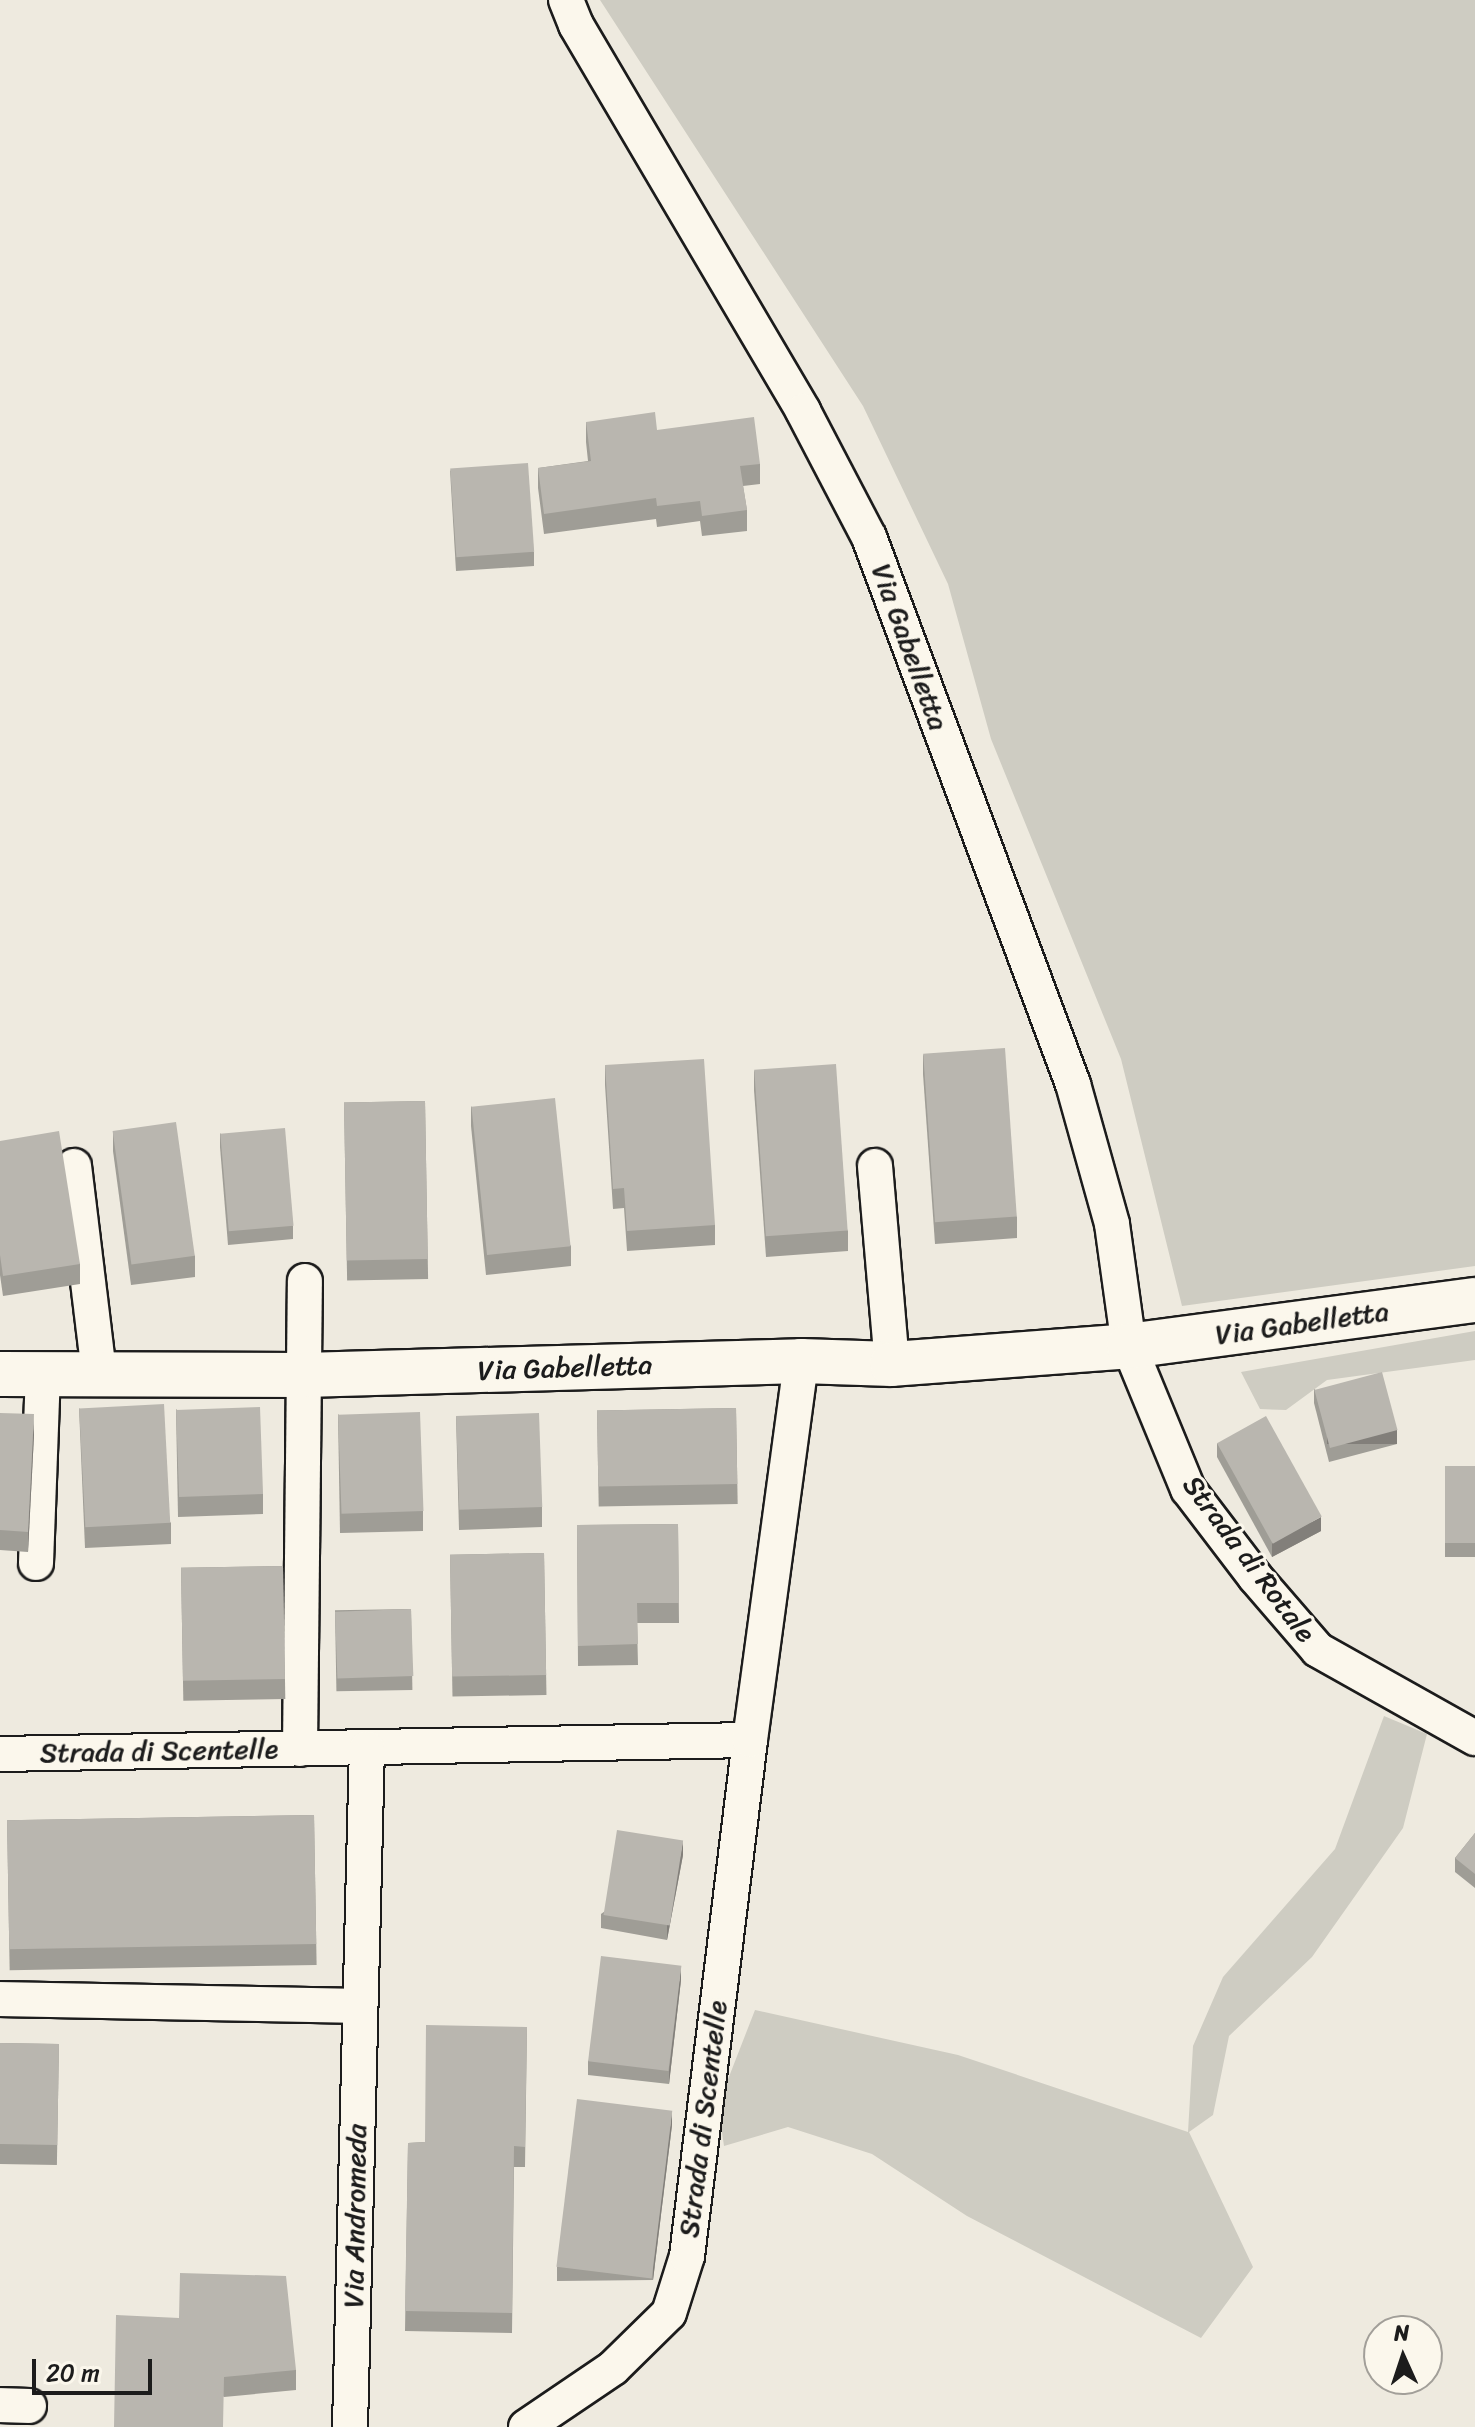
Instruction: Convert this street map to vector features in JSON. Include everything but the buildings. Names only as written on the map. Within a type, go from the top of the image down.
[{"type":"street","name":"Via Gabelletta","points":[[566,0],[576,25],[803,411],[869,537],[1073,1084],[1112,1224],[1129,1346]]},
{"type":"street","points":[[74,1166],[99,1374]]},
{"type":"street","points":[[875,1166],[892,1364]]},
{"type":"street","points":[[300,1749],[305,1281]]},
{"type":"street","name":"Via Gabelletta","points":[[0,1374],[304,1375],[801,1361],[892,1364],[1129,1346],[1475,1300]]},
{"type":"street","name":"Strada di Rotale","points":[[1129,1346],[1188,1489],[1255,1577],[1318,1650],[1475,1738]]},
{"type":"street","name":"Strada di Scentelle","points":[[526,2427],[613,2368],[669,2313],[687,2256],[750,1740],[801,1361]]},
{"type":"street","points":[[36,1563],[43,1374]]},
{"type":"street","name":"Strada di Scentelle","points":[[0,1754],[750,1740]]},
{"type":"street","name":"Via Andromeda","points":[[350,2427],[367,1748]]},
{"type":"street","points":[[0,1999],[359,2006]]},
{"type":"shaded area","points":[[600,0],[1475,0],[1475,1266],[1182,1306],[1121,1059],[991,739],[948,584],[863,406]]},
{"type":"shaded area","points":[[1475,1331],[1475,1360],[1327,1380],[1286,1410],[1260,1409],[1241,1372]]},
{"type":"shaded area","points":[[1384,1716],[1427,1734],[1403,1828],[1312,1957],[1229,2036],[1213,2115],[1189,2132],[1253,2267],[1201,2338],[967,2216],[872,2154],[788,2127],[724,2146],[718,2105],[755,2010],[958,2055],[1188,2132],[1193,2046],[1223,1977],[1335,1849]]}]
